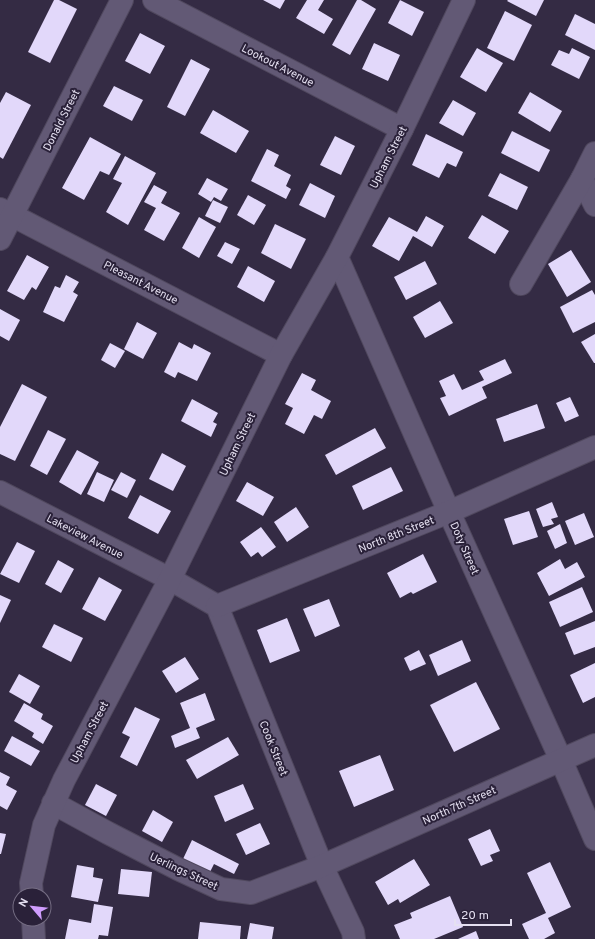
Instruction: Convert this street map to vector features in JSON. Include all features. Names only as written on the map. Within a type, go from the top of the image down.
[{"type":"street","name":"Donald Street","points":[[0,239],[6,212],[122,0]]},
{"type":"street","name":"Lookout Avenue","points":[[154,0],[402,129]]},
{"type":"street","name":"Upham Street","points":[[31,887],[44,825],[64,780],[170,579],[281,355],[338,257],[464,0]]},
{"type":"street","points":[[522,284],[595,153]]},
{"type":"street","points":[[582,178],[595,205]]},
{"type":"street","name":"Pleasant Avenue","points":[[6,212],[281,355]]},
{"type":"street","name":"Doty Street","points":[[338,257],[449,512],[595,839]]},
{"type":"street","name":"North 8th Street","points":[[217,606],[449,512],[595,447]]},
{"type":"street","name":"Lakeview Avenue","points":[[0,492],[170,579]]},
{"type":"street","points":[[170,579],[217,606]]},
{"type":"street","name":"Cook Street","points":[[217,606],[322,866],[353,932],[354,939]]},
{"type":"street","name":"North 7th Street","points":[[322,866],[595,745]]},
{"type":"street","name":"Uerlings Street","points":[[53,803],[178,869],[221,889],[251,893],[322,866]]},
{"type":"street","points":[[33,927],[34,939]]},
{"type":"building","points":[[54,0],[59,0],[77,9],[50,63],[28,52]]},
{"type":"building","points":[[263,0],[285,0],[280,9]]},
{"type":"building","points":[[307,0],[324,0],[318,10],[333,19],[324,34],[296,18]]},
{"type":"building","points":[[357,0],[361,0],[376,9],[350,55],[332,45]]},
{"type":"building","points":[[400,0],[424,12],[412,36],[388,23]]},
{"type":"building","points":[[544,0],[536,16],[507,1]]},
{"type":"building","points":[[505,11],[532,25],[514,61],[487,48]]},
{"type":"building","points":[[575,14],[595,24],[595,50],[565,35]]},
{"type":"building","points":[[140,33],[165,46],[150,74],[125,61]]},
{"type":"building","points":[[374,43],[400,55],[388,81],[362,69]]},
{"type":"building","points":[[477,48],[503,63],[486,92],[460,77]]},
{"type":"building","points":[[572,48],[590,57],[579,79],[551,65],[559,50],[569,54]]},
{"type":"building","points":[[191,59],[210,69],[185,116],[167,107]]},
{"type":"building","points":[[114,86],[143,100],[132,121],[103,106]]},
{"type":"building","points":[[6,92],[31,105],[3,159],[0,157],[0,103]]},
{"type":"building","points":[[530,92],[562,111],[550,132],[518,113]]},
{"type":"building","points":[[453,100],[476,113],[463,136],[439,123]]},
{"type":"building","points":[[213,110],[249,131],[236,153],[200,133]]},
{"type":"building","points":[[512,131],[550,150],[539,172],[501,153]]},
{"type":"building","points":[[426,134],[463,152],[456,167],[447,163],[439,178],[412,165]]},
{"type":"building","points":[[335,136],[355,146],[341,175],[320,165]]},
{"type":"building","points":[[90,137],[121,154],[109,175],[100,171],[84,200],[62,188]]},
{"type":"building","points":[[267,149],[279,155],[274,166],[291,175],[286,186],[291,189],[286,199],[251,181]]},
{"type":"building","points":[[125,156],[156,173],[128,225],[106,212],[122,183],[113,179]]},
{"type":"building","points":[[500,173],[528,187],[517,210],[488,196]]},
{"type":"building","points":[[207,178],[228,189],[221,201],[214,197],[211,202],[198,194]]},
{"type":"building","points":[[310,183],[335,196],[325,218],[299,205]]},
{"type":"building","points":[[154,185],[167,192],[161,203],[180,213],[164,241],[144,230],[156,208],[144,202]]},
{"type":"building","points":[[248,195],[266,205],[254,225],[237,215]]},
{"type":"building","points":[[213,200],[228,207],[220,223],[205,216]]},
{"type":"building","points":[[482,215],[509,231],[495,254],[468,238]]},
{"type":"building","points":[[426,216],[444,226],[432,247],[413,236],[399,261],[372,246],[389,217],[417,232]]},
{"type":"building","points":[[199,217],[216,227],[199,258],[182,248]]},
{"type":"building","points":[[275,224],[306,239],[291,269],[261,253]]},
{"type":"building","points":[[225,242],[240,249],[232,264],[217,256]]},
{"type":"building","points":[[571,250],[591,282],[567,297],[548,264]]},
{"type":"building","points":[[27,255],[49,267],[36,290],[32,287],[24,300],[7,291]]},
{"type":"building","points":[[425,261],[437,284],[406,300],[394,277]]},
{"type":"building","points":[[248,266],[275,281],[264,302],[237,287]]},
{"type":"building","points":[[66,275],[79,282],[73,292],[78,295],[64,322],[43,312],[55,286],[60,288]]},
{"type":"building","points":[[592,290],[595,295],[595,322],[573,333],[560,307]]},
{"type":"building","points":[[440,301],[453,323],[425,338],[413,317]]},
{"type":"building","points":[[0,309],[20,320],[9,341],[0,336]]},
{"type":"building","points":[[137,322],[157,333],[143,359],[124,349]]},
{"type":"building","points":[[595,334],[595,363],[594,363],[581,342]]},
{"type":"building","points":[[179,342],[192,349],[194,344],[211,353],[197,381],[178,372],[175,378],[164,372]]},
{"type":"building","points":[[110,343],[125,351],[115,368],[101,360]]},
{"type":"building","points":[[505,359],[512,373],[482,387],[487,398],[449,416],[440,398],[446,396],[439,381],[454,374],[462,390],[484,380],[479,371]]},
{"type":"building","points":[[302,373],[316,380],[311,390],[331,401],[322,419],[314,415],[304,434],[285,424],[293,408],[285,404]]},
{"type":"building","points":[[22,384],[47,397],[15,461],[0,454],[0,427]]},
{"type":"building","points":[[570,397],[579,416],[565,422],[556,403]]},
{"type":"building","points":[[192,399],[218,413],[213,422],[217,424],[211,437],[181,421]]},
{"type":"building","points":[[537,404],[545,428],[504,442],[496,419]]},
{"type":"building","points":[[375,428],[386,448],[336,475],[325,455]]},
{"type":"building","points":[[48,430],[66,439],[47,475],[30,466]]},
{"type":"building","points":[[77,450],[99,462],[81,495],[59,482]]},
{"type":"building","points":[[162,453],[186,466],[173,491],[149,479]]},
{"type":"building","points":[[391,467],[403,491],[363,510],[352,486]]},
{"type":"building","points":[[97,472],[114,480],[104,502],[87,494]]},
{"type":"building","points":[[121,472],[136,480],[127,498],[111,490]]},
{"type":"building","points":[[247,482],[274,497],[263,516],[236,501]]},
{"type":"building","points":[[140,495],[171,511],[158,534],[128,518]]},
{"type":"building","points":[[552,502],[558,517],[551,519],[554,524],[543,527],[536,509]]},
{"type":"building","points":[[296,507],[309,527],[287,542],[274,522]]},
{"type":"building","points":[[529,511],[538,537],[513,545],[504,519]]},
{"type":"building","points":[[584,513],[594,537],[575,545],[565,521]]},
{"type":"building","points":[[560,524],[567,543],[555,549],[547,531]]},
{"type":"building","points":[[261,527],[276,547],[262,557],[258,552],[251,557],[240,542]]},
{"type":"building","points":[[17,542],[35,551],[19,583],[0,574]]},
{"type":"building","points":[[423,554],[437,582],[413,594],[411,592],[400,598],[387,573]]},
{"type":"building","points":[[560,559],[565,569],[577,562],[585,577],[549,596],[537,573]]},
{"type":"building","points":[[58,560],[74,569],[61,593],[45,584]]},
{"type":"building","points":[[99,577],[122,590],[105,621],[82,609]]},
{"type":"building","points":[[582,587],[593,612],[560,627],[549,602]]},
{"type":"building","points":[[0,595],[11,600],[0,623]]},
{"type":"building","points":[[329,599],[340,626],[315,637],[303,609]]},
{"type":"building","points":[[287,618],[300,651],[270,663],[257,630]]},
{"type":"building","points":[[595,621],[595,647],[574,655],[565,633]]},
{"type":"building","points":[[54,624],[83,638],[71,662],[42,647]]},
{"type":"building","points":[[462,640],[471,661],[438,676],[429,655]]},
{"type":"building","points":[[419,650],[426,664],[410,671],[404,658]]},
{"type":"building","points":[[185,657],[199,679],[176,693],[162,671]]},
{"type":"building","points":[[595,663],[595,697],[583,703],[570,675]]},
{"type":"building","points":[[19,674],[40,686],[30,704],[9,692]]},
{"type":"building","points":[[476,682],[500,729],[454,752],[430,705]]},
{"type":"building","points":[[205,693],[215,720],[196,728],[200,738],[175,748],[171,736],[190,728],[180,703]]},
{"type":"building","points":[[24,703],[43,714],[41,719],[53,726],[43,744],[32,737],[34,733],[14,721]]},
{"type":"building","points":[[135,707],[160,719],[137,766],[120,757],[130,737],[122,733]]},
{"type":"building","points":[[12,736],[40,751],[31,766],[4,751]]},
{"type":"building","points":[[228,737],[239,755],[197,779],[186,760]]},
{"type":"building","points":[[380,755],[394,790],[354,807],[339,771]]},
{"type":"building","points":[[0,772],[10,777],[6,785],[17,791],[7,810],[0,806]]},
{"type":"building","points":[[96,784],[117,795],[106,816],[85,805]]},
{"type":"building","points":[[243,784],[254,809],[225,822],[214,796]]},
{"type":"building","points":[[153,810],[173,822],[162,842],[142,831]]},
{"type":"building","points":[[260,823],[270,844],[246,855],[236,834]]},
{"type":"building","points":[[490,829],[500,851],[490,855],[493,861],[481,866],[468,839]]},
{"type":"building","points":[[0,833],[6,834],[1,854],[0,854]]},
{"type":"building","points":[[192,840],[239,864],[234,874],[214,864],[210,872],[183,859]]},
{"type":"building","points":[[414,859],[430,885],[400,903],[398,899],[388,905],[375,882]]},
{"type":"building","points":[[550,862],[571,907],[548,918],[555,933],[544,939],[529,939],[522,924],[546,913],[527,873]]},
{"type":"building","points":[[77,865],[94,868],[93,877],[103,879],[98,902],[71,897]]},
{"type":"building","points":[[121,869],[152,872],[149,897],[118,894]]},
{"type":"building","points":[[450,896],[463,927],[434,939],[400,939],[394,925],[412,918],[410,913]]},
{"type":"building","points":[[94,904],[113,907],[108,936],[99,935],[98,939],[65,939],[69,919],[91,923]]},
{"type":"building","points":[[200,922],[241,926],[240,939],[198,939]]},
{"type":"building","points":[[250,923],[274,927],[272,939],[247,939]]},
{"type":"building","points":[[476,931],[479,939],[458,939]]}]
